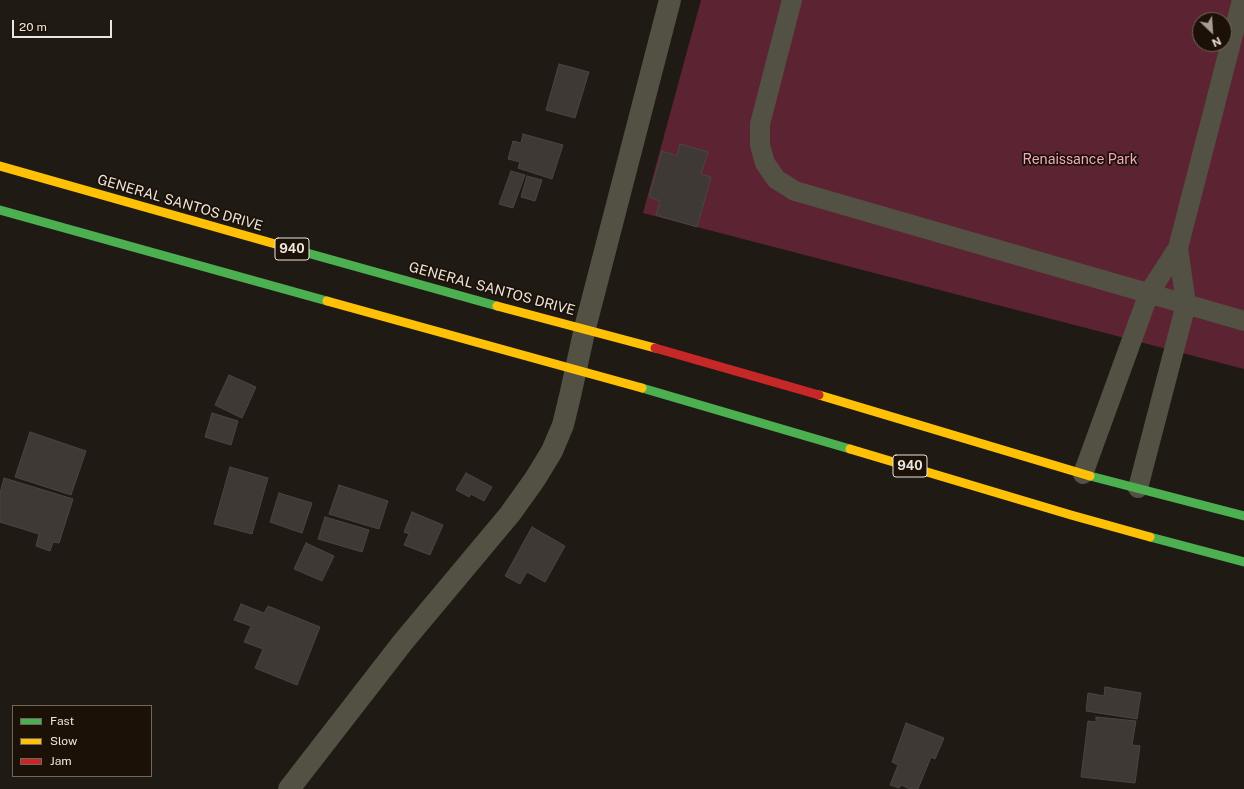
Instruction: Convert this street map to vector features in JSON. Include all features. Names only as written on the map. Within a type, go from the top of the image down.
[{"type":"highway","name":"GENERAL SANTOS DRIVE","points":[[0,166],[444,292],[585,328]]},
{"type":"highway","name":"940","points":[[0,210],[782,428],[1071,515],[1244,562]]},
{"type":"highway","name":"940","points":[[585,328],[801,389],[1082,474],[1244,516]]},
{"type":"street","points":[[290,789],[404,642],[505,520],[535,479],[552,451],[563,425],[585,328],[670,0]]},
{"type":"lane","points":[[792,0],[760,124],[760,145],[765,163],[776,179],[795,191],[1244,321]]},
{"type":"lane","points":[[1082,474],[1149,293],[1178,248],[1242,0]]},
{"type":"lane","points":[[1138,488],[1181,330],[1186,304],[1178,248]]},
{"type":"green space","name":"Renaissance Park","points":[[701,0],[1244,0],[1244,369],[643,213]]},
{"type":"building","points":[[559,64],[589,72],[575,118],[546,110]]},
{"type":"building","points":[[523,134],[563,145],[552,179],[518,168],[520,162],[508,159],[513,141],[521,143]]},
{"type":"building","points":[[680,144],[708,152],[701,174],[711,177],[697,227],[656,215],[660,201],[649,197],[662,151],[677,156]]},
{"type":"building","points":[[511,171],[525,175],[513,208],[499,204]]},
{"type":"building","points":[[527,176],[542,180],[535,201],[521,197]]},
{"type":"building","points":[[229,375],[256,387],[242,418],[215,405]]},
{"type":"building","points":[[212,413],[238,421],[231,445],[205,437]]},
{"type":"building","points":[[30,432],[86,451],[71,495],[15,477]]},
{"type":"building","points":[[230,467],[268,478],[252,534],[214,524]]},
{"type":"building","points":[[466,473],[492,487],[484,501],[471,494],[469,497],[456,490]]},
{"type":"building","points":[[4,478],[73,499],[59,543],[53,542],[50,551],[36,546],[39,534],[0,522],[0,493]]},
{"type":"building","points":[[339,485],[388,501],[379,529],[329,514]]},
{"type":"building","points":[[279,493],[312,503],[302,533],[270,522]]},
{"type":"building","points":[[412,512],[443,525],[430,555],[404,545],[409,534],[404,532]]},
{"type":"building","points":[[325,517],[369,530],[362,552],[318,539]]},
{"type":"building","points":[[532,527],[565,546],[545,582],[527,572],[520,584],[505,576]]},
{"type":"building","points":[[306,543],[334,556],[322,581],[294,569]]},
{"type":"building","points":[[241,604],[264,613],[268,606],[320,627],[297,685],[255,668],[263,649],[244,642],[251,626],[234,620]]},
{"type":"building","points":[[1105,687],[1141,693],[1137,719],[1086,711],[1088,693],[1104,696]]},
{"type":"building","points":[[1096,717],[1136,721],[1132,745],[1140,746],[1135,783],[1081,777],[1088,721],[1096,722]]},
{"type":"building","points":[[906,723],[944,738],[935,759],[931,757],[918,789],[910,789],[901,785],[899,788],[890,785],[898,765],[892,762]]},
{"type":"traffic: fast","points":[[0,210],[327,301]]},
{"type":"traffic: fast","points":[[300,251],[497,306]]},
{"type":"traffic: fast","points":[[642,388],[850,449]]},
{"type":"traffic: fast","points":[[1090,476],[1244,516]]},
{"type":"traffic: fast","points":[[1150,537],[1244,562]]},
{"type":"traffic: slow","points":[[0,166],[300,251]]},
{"type":"traffic: slow","points":[[327,301],[642,388]]},
{"type":"traffic: slow","points":[[497,306],[655,348]]},
{"type":"traffic: slow","points":[[819,395],[1090,476]]},
{"type":"traffic: slow","points":[[850,449],[1150,537]]},
{"type":"traffic: jam","points":[[655,348],[819,395]]}]
